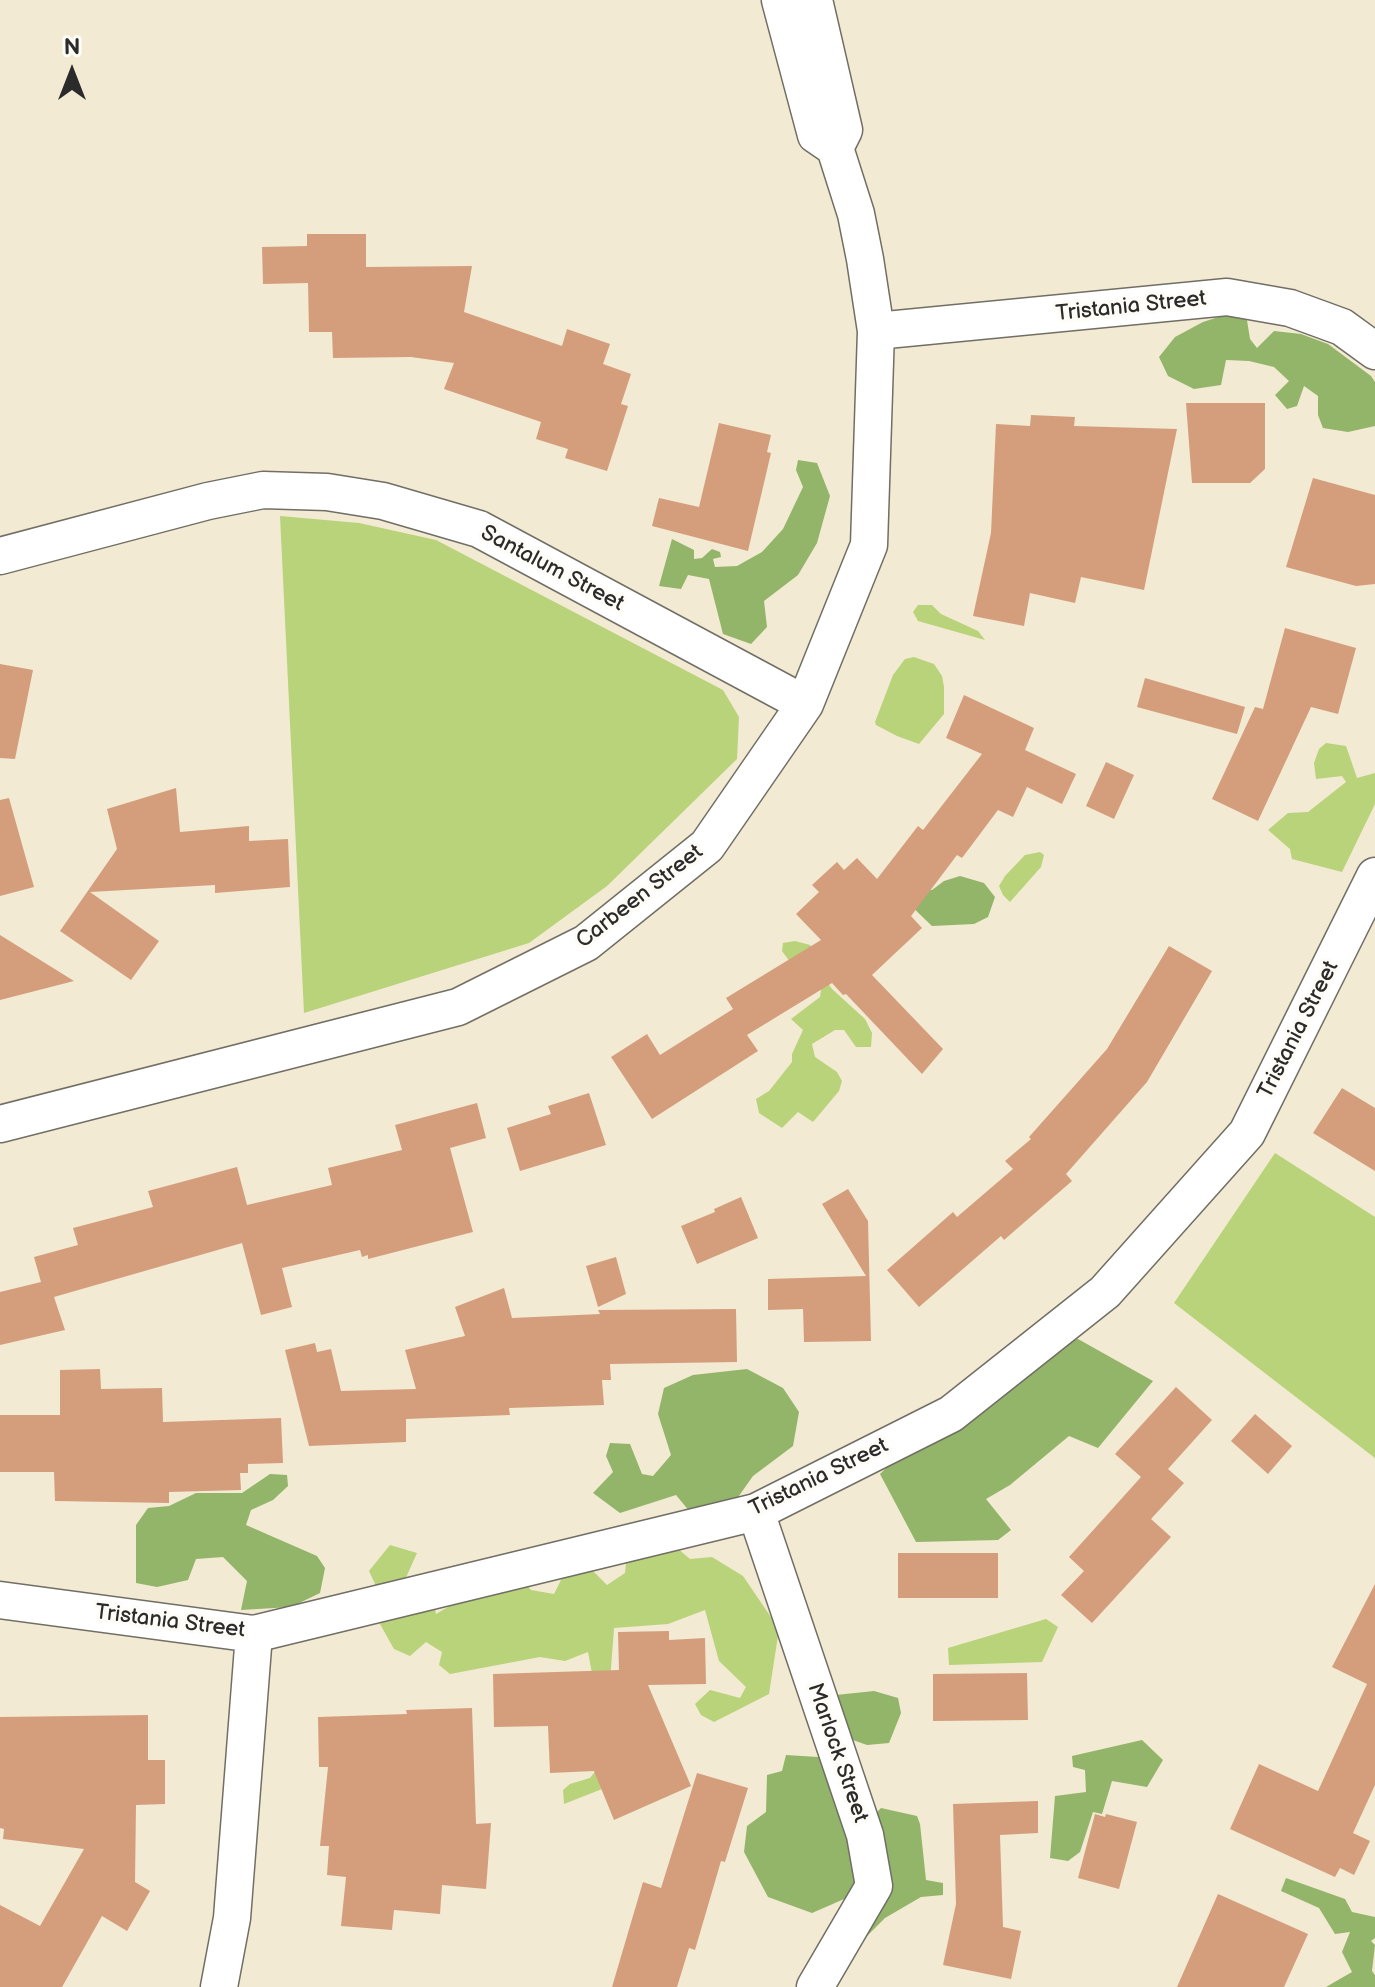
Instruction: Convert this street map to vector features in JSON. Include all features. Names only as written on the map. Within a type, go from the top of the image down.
[{"type":"street","name":"Carbeen Street","points":[[0,1124],[458,1007],[586,943],[707,846],[805,704],[869,545],[876,331],[856,214],[835,148],[816,135],[780,0]]},
{"type":"street","name":"Carbeen Street","points":[[814,0],[844,130],[835,148]]},
{"type":"street","name":"Tristania Street","points":[[876,331],[1227,297],[1303,313],[1342,327],[1375,351]]},
{"type":"street","name":"Santalum Street","points":[[0,556],[208,501],[263,490],[327,492],[383,501],[479,529],[805,704]]},
{"type":"street","name":"Tristania Street","points":[[0,1600],[254,1634],[756,1512],[951,1414],[1105,1292],[1247,1133],[1375,876]]},
{"type":"street","name":"Marlock Street","points":[[756,1512],[865,1835],[874,1886],[815,1987]]},
{"type":"street","points":[[219,1987],[232,1918],[254,1634]]},
{"type":"green space","points":[[1231,313],[1246,314],[1250,339],[1257,348],[1274,331],[1301,334],[1328,344],[1371,376],[1375,382],[1375,426],[1348,432],[1323,428],[1318,415],[1318,396],[1304,386],[1297,406],[1287,409],[1275,395],[1289,381],[1274,367],[1226,360],[1221,385],[1194,389],[1168,376],[1159,357],[1175,337],[1203,322]]},
{"type":"green space","points":[[798,460],[817,463],[830,496],[817,543],[798,575],[764,601],[767,627],[751,644],[723,634],[709,579],[688,575],[681,589],[659,586],[672,539],[694,550],[694,559],[702,558],[712,549],[720,552],[721,557],[713,559],[715,567],[737,566],[762,552],[783,529],[803,487],[796,470]]},
{"type":"green space","points":[[280,516],[359,523],[436,540],[723,690],[739,717],[737,759],[607,886],[529,943],[304,1013]]},
{"type":"green space","points":[[918,605],[932,605],[941,614],[978,631],[985,640],[918,621],[913,612]]},
{"type":"green space","points":[[914,657],[934,664],[942,676],[944,687],[944,714],[919,744],[897,736],[875,722],[893,675],[905,659]]},
{"type":"green space","points":[[1326,743],[1346,746],[1357,778],[1375,773],[1375,804],[1342,872],[1292,859],[1290,849],[1268,830],[1288,813],[1308,812],[1346,782],[1342,776],[1316,779],[1314,763],[1319,749]]},
{"type":"green space","points":[[1040,852],[1044,855],[1041,867],[1010,902],[999,886],[1005,876],[1025,855]]},
{"type":"green space","points":[[960,876],[984,883],[995,897],[988,917],[974,924],[932,926],[905,900],[920,889],[932,890],[944,881]]},
{"type":"green space","points":[[795,941],[810,945],[816,953],[816,967],[832,989],[865,1019],[872,1033],[871,1047],[856,1047],[844,1030],[835,1030],[812,1044],[815,1057],[837,1072],[842,1081],[839,1091],[813,1122],[798,1112],[782,1128],[759,1113],[756,1099],[769,1091],[792,1062],[792,1054],[803,1030],[791,1019],[820,997],[821,990],[808,986],[782,951],[783,943]]},
{"type":"green space","points":[[1275,1153],[1375,1217],[1375,1458],[1174,1303]]},
{"type":"green space","points":[[1078,1339],[1153,1381],[1098,1448],[1069,1436],[1010,1485],[986,1499],[1011,1530],[998,1540],[916,1542],[880,1474],[1035,1341]]},
{"type":"green space","points":[[747,1369],[783,1388],[799,1412],[793,1446],[753,1476],[731,1507],[695,1518],[676,1495],[620,1513],[593,1493],[613,1472],[606,1456],[610,1443],[630,1444],[642,1474],[653,1476],[671,1455],[658,1414],[664,1388],[693,1375]]},
{"type":"green space","points":[[270,1474],[287,1475],[288,1486],[273,1500],[251,1510],[246,1525],[317,1556],[325,1568],[320,1593],[291,1607],[241,1610],[247,1581],[223,1557],[196,1559],[188,1580],[157,1587],[136,1583],[136,1525],[148,1508],[169,1506],[196,1493],[242,1493]]},
{"type":"green space","points":[[670,1542],[690,1559],[712,1557],[743,1576],[779,1629],[769,1694],[714,1722],[701,1715],[695,1704],[710,1690],[740,1698],[746,1687],[719,1661],[705,1610],[668,1624],[614,1628],[602,1789],[564,1804],[563,1790],[570,1784],[590,1778],[598,1768],[602,1726],[588,1652],[565,1661],[540,1657],[450,1674],[439,1665],[442,1652],[426,1642],[410,1656],[394,1649],[380,1624],[390,1616],[369,1571],[390,1545],[417,1553],[399,1593],[434,1603],[436,1614],[479,1589],[521,1578],[531,1590],[554,1594],[564,1574],[590,1568],[607,1585],[625,1573],[626,1563]]},
{"type":"green space","points":[[1046,1619],[1058,1627],[1042,1662],[949,1665],[948,1648]]},
{"type":"green space","points":[[874,1691],[898,1698],[901,1713],[889,1743],[867,1745],[850,1739],[859,1830],[881,1808],[917,1816],[926,1880],[943,1883],[943,1895],[921,1897],[885,1918],[849,1954],[851,1896],[812,1913],[768,1897],[744,1852],[747,1826],[766,1812],[767,1775],[782,1771],[786,1755],[818,1757],[835,1731],[836,1695]]},
{"type":"green space","points":[[1142,1740],[1163,1760],[1147,1787],[1112,1781],[1102,1814],[1093,1812],[1080,1852],[1068,1861],[1050,1858],[1055,1796],[1086,1792],[1085,1770],[1073,1767],[1072,1756]]},
{"type":"green space","points":[[1286,1878],[1345,1899],[1352,1912],[1375,1917],[1375,1938],[1371,1941],[1375,1945],[1372,1971],[1375,1987],[1326,1987],[1352,1972],[1342,1952],[1350,1932],[1335,1934],[1319,1908],[1281,1891]]},
{"type":"building","points":[[307,234],[366,234],[366,267],[472,266],[464,312],[562,346],[567,329],[610,344],[603,364],[631,374],[621,404],[628,406],[607,471],[565,458],[568,449],[536,439],[541,422],[444,389],[454,363],[411,357],[333,358],[332,332],[309,332],[308,283],[263,284],[262,247],[307,246]]},
{"type":"building","points":[[1186,403],[1265,403],[1265,469],[1250,483],[1192,483]]},
{"type":"building","points":[[1031,415],[1075,417],[1074,426],[1177,429],[1144,590],[1081,577],[1075,603],[1030,593],[1024,626],[973,616],[991,533],[996,424],[1030,426]]},
{"type":"building","points":[[719,423],[771,435],[767,452],[771,453],[748,551],[652,526],[659,498],[699,507]]},
{"type":"building","points":[[1313,478],[1375,495],[1375,584],[1356,586],[1286,567]]},
{"type":"building","points":[[1285,628],[1356,648],[1338,714],[1311,707],[1258,821],[1212,799],[1255,707],[1263,709]]},
{"type":"building","points":[[0,664],[33,670],[15,759],[0,758]]},
{"type":"building","points":[[1145,678],[1245,707],[1237,734],[1137,707]]},
{"type":"building","points":[[964,695],[1034,728],[1025,750],[1076,774],[1062,804],[1027,787],[1013,817],[998,810],[962,858],[957,855],[911,916],[922,928],[872,975],[943,1049],[922,1074],[832,983],[747,1035],[758,1051],[652,1119],[611,1057],[647,1034],[660,1055],[733,1009],[726,998],[821,940],[796,914],[819,892],[812,885],[837,862],[844,870],[857,858],[877,879],[918,826],[923,830],[982,754],[946,738]]},
{"type":"building","points":[[1106,762],[1134,775],[1114,819],[1086,806]]},
{"type":"building","points":[[176,788],[180,832],[249,826],[249,841],[288,839],[290,887],[215,893],[215,885],[90,892],[159,941],[131,980],[60,931],[117,849],[107,809]]},
{"type":"building","points":[[9,798],[34,887],[0,896],[0,800]]},
{"type":"building","points":[[0,935],[74,981],[0,1000]]},
{"type":"building","points":[[1169,946],[1212,971],[1147,1082],[1066,1174],[1072,1181],[1004,1240],[1001,1236],[919,1307],[887,1270],[953,1212],[957,1217],[1013,1169],[1005,1161],[1031,1139],[1029,1137],[1107,1049]]},
{"type":"building","points":[[1342,1088],[1375,1108],[1375,1171],[1313,1133]]},
{"type":"building","points":[[589,1093],[606,1145],[520,1171],[507,1128],[551,1114],[548,1106]]},
{"type":"building","points":[[477,1103],[486,1138],[450,1148],[473,1232],[368,1259],[368,1255],[362,1257],[360,1250],[282,1268],[292,1307],[261,1315],[242,1243],[54,1297],[65,1330],[0,1345],[0,1292],[41,1282],[34,1257],[78,1245],[73,1228],[153,1207],[148,1191],[237,1167],[247,1205],[332,1185],[328,1168],[402,1150],[395,1125]]},
{"type":"building","points":[[848,1189],[868,1221],[871,1341],[804,1342],[803,1309],[768,1310],[768,1279],[866,1276],[822,1204]]},
{"type":"building","points":[[741,1197],[758,1238],[697,1264],[681,1226]]},
{"type":"building","points":[[616,1257],[626,1294],[598,1307],[586,1266]]},
{"type":"building","points":[[504,1288],[512,1318],[600,1314],[598,1310],[736,1309],[737,1362],[610,1364],[611,1380],[602,1380],[604,1405],[509,1408],[510,1415],[406,1419],[406,1442],[309,1446],[285,1350],[315,1343],[317,1352],[331,1349],[341,1391],[416,1389],[405,1350],[465,1336],[455,1307]]},
{"type":"building","points":[[100,1369],[101,1389],[162,1388],[163,1422],[281,1418],[283,1463],[248,1464],[248,1473],[240,1473],[241,1490],[169,1492],[169,1503],[55,1501],[54,1472],[0,1472],[0,1415],[60,1415],[60,1370]]},
{"type":"building","points":[[1176,1387],[1212,1420],[1168,1469],[1184,1483],[1151,1519],[1171,1537],[1092,1623],[1061,1595],[1084,1571],[1069,1557],[1141,1477],[1115,1454]]},
{"type":"building","points":[[1255,1414],[1292,1446],[1268,1474],[1231,1441]]},
{"type":"building","points":[[898,1553],[998,1553],[998,1598],[898,1598]]},
{"type":"building","points":[[1375,1584],[1375,1785],[1353,1833],[1370,1841],[1354,1875],[1340,1868],[1335,1877],[1230,1829],[1259,1764],[1318,1791],[1367,1684],[1332,1667]]},
{"type":"building","points":[[669,1631],[669,1640],[705,1638],[706,1684],[648,1685],[691,1786],[614,1820],[594,1771],[550,1773],[548,1726],[494,1727],[493,1674],[619,1670],[618,1632]]},
{"type":"building","points":[[1027,1673],[1028,1720],[933,1721],[933,1674]]},
{"type":"building","points":[[472,1708],[476,1824],[491,1823],[486,1889],[442,1885],[440,1914],[394,1910],[392,1930],[341,1926],[346,1877],[327,1875],[329,1846],[320,1846],[328,1767],[319,1767],[318,1717]]},
{"type":"building","points":[[148,1715],[148,1760],[165,1760],[165,1804],[136,1805],[135,1882],[150,1891],[127,1931],[102,1916],[62,1987],[0,1987],[0,1905],[40,1926],[84,1849],[3,1839],[4,1829],[0,1828],[0,1717]]},
{"type":"building","points":[[697,1773],[748,1788],[725,1862],[721,1861],[695,1950],[689,1948],[677,1987],[612,1987],[643,1882],[661,1888]]},
{"type":"building","points":[[1038,1801],[1038,1833],[1000,1835],[1003,1927],[1021,1931],[1011,1979],[943,1965],[956,1904],[953,1804]]},
{"type":"building","points":[[1095,1814],[1137,1822],[1119,1889],[1078,1878]]},
{"type":"building","points":[[1218,1894],[1308,1934],[1284,1987],[1177,1987]]}]
